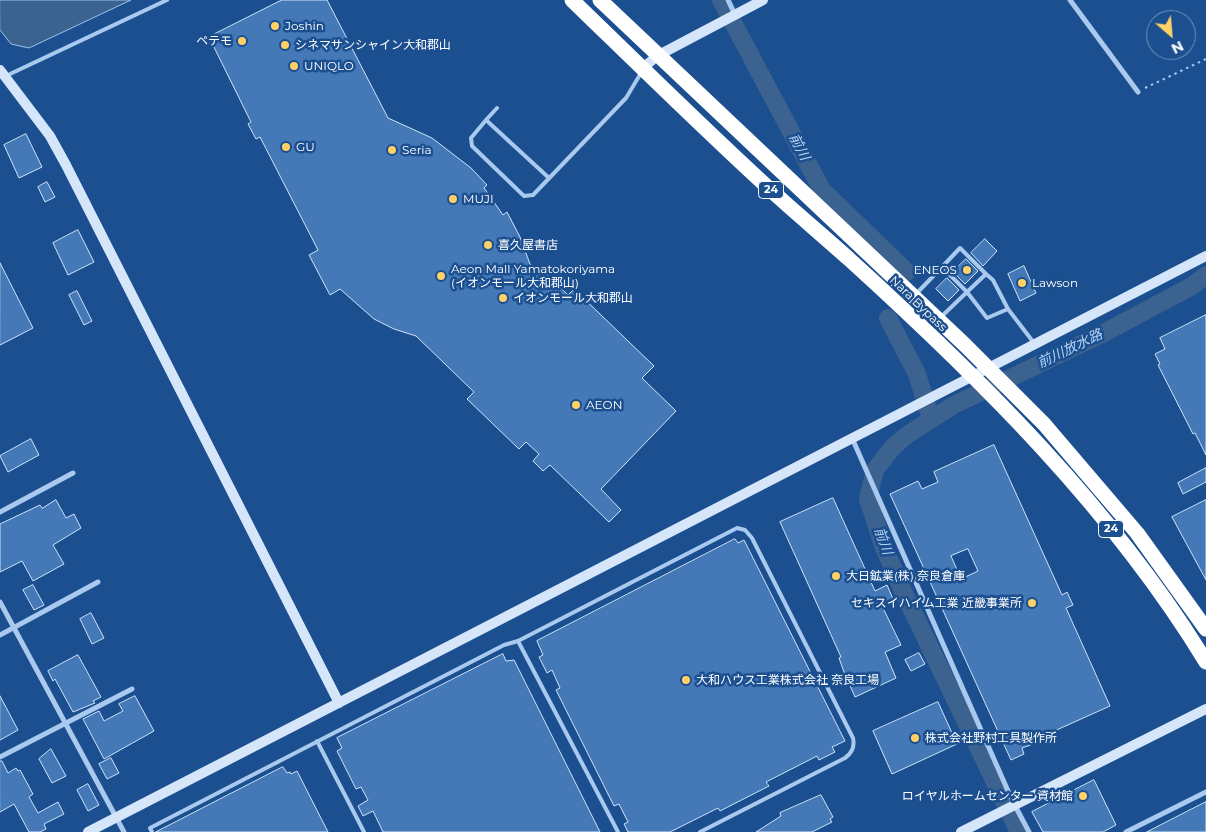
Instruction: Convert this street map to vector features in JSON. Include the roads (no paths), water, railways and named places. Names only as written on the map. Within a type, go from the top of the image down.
[{"type":"highway","name":"Nara Bypass","points":[[572,0],[763,183],[849,259],[1002,406],[1064,471],[1123,542],[1163,597],[1206,662]]},
{"type":"highway","name":"Nara Bypass","points":[[600,0],[994,373],[1071,454],[1138,533],[1206,629]]},
{"type":"street","points":[[728,0],[735,15]]},
{"type":"street","points":[[643,68],[657,56],[763,0]]},
{"type":"street","points":[[1070,0],[1138,92]]},
{"type":"street","points":[[0,70],[50,136],[66,165],[339,704]]},
{"type":"street","points":[[88,832],[852,438],[978,382],[1036,345],[1204,257]]},
{"type":"street","points":[[852,438],[1015,805],[1029,832]]},
{"type":"street","points":[[0,512],[73,473]]},
{"type":"street","points":[[0,635],[98,582]]},
{"type":"street","points":[[0,602],[124,832]]},
{"type":"street","points":[[0,757],[132,689]]},
{"type":"street","points":[[961,832],[1206,709]]},
{"type":"street","points":[[1126,832],[1206,792]]},
{"type":"lane","points":[[10,74],[167,0]]},
{"type":"lane","points":[[497,108],[471,138],[470,143],[524,196],[533,195],[633,90],[643,68]]},
{"type":"lane","points":[[486,120],[549,178]]},
{"type":"lane","points":[[914,296],[960,248],[993,280],[1008,309],[1036,345]]},
{"type":"lane","points":[[942,267],[967,292],[987,318],[1008,309]]},
{"type":"lane","points":[[938,320],[986,274]]},
{"type":"lane","points":[[152,832],[150,828],[317,741],[504,645],[518,641],[706,545],[732,528],[741,528],[750,534],[853,738],[853,748],[844,758],[700,832]]},
{"type":"lane","points":[[518,641],[618,832]]},
{"type":"lane","points":[[317,741],[364,832]]},
{"type":"water","points":[[0,0],[131,0],[29,48],[11,44],[0,30]]},
{"type":"waterway","name":"前川","points":[[721,0],[822,190],[907,272]]},
{"type":"waterway","name":"前川","points":[[1019,832],[901,587],[883,545],[868,499],[875,470],[892,448],[907,435],[954,405],[1100,335],[1192,286],[1206,275]]},
{"type":"waterway","name":"前川","points":[[888,318],[917,374],[931,419]]},
{"type":"place","name":"Joshin","points":[[275,26]]},
{"type":"place","name":"ペテモ","points":[[242,41]]},
{"type":"place","name":"シネマサンシャイン大和郡山","points":[[285,45]]},
{"type":"place","name":"UNIQLO","points":[[294,66]]},
{"type":"place","name":"GU","points":[[286,147]]},
{"type":"place","name":"Seria","points":[[392,150]]},
{"type":"place","name":"MUJI","points":[[453,199]]},
{"type":"place","name":"喜久屋書店","points":[[488,245]]},
{"type":"place","name":"ENEOS","points":[[967,270]]},
{"type":"place","name":"Aeon Mall Yamatokoriyama (イオンモール大和郡山)","points":[[441,276]]},
{"type":"place","name":"Lawson","points":[[1022,283]]},
{"type":"place","name":"イオンモール大和郡山","points":[[503,298]]},
{"type":"place","name":"AEON","points":[[576,405]]},
{"type":"place","name":"大日鉱業(株) 奈良倉庫","points":[[836,576]]},
{"type":"place","name":"セキスイハイム工業 近畿事業所","points":[[1032,603]]},
{"type":"place","name":"大和ハウス工業株式会社 奈良工場","points":[[686,680]]},
{"type":"place","name":"株式会社野村工具製作所","points":[[915,738]]},
{"type":"place","name":"ロイヤルホームセンター 資材館","points":[[1083,796]]},
{"type":"water label","name":"前川放水路","points":[[1070,349]]}]
